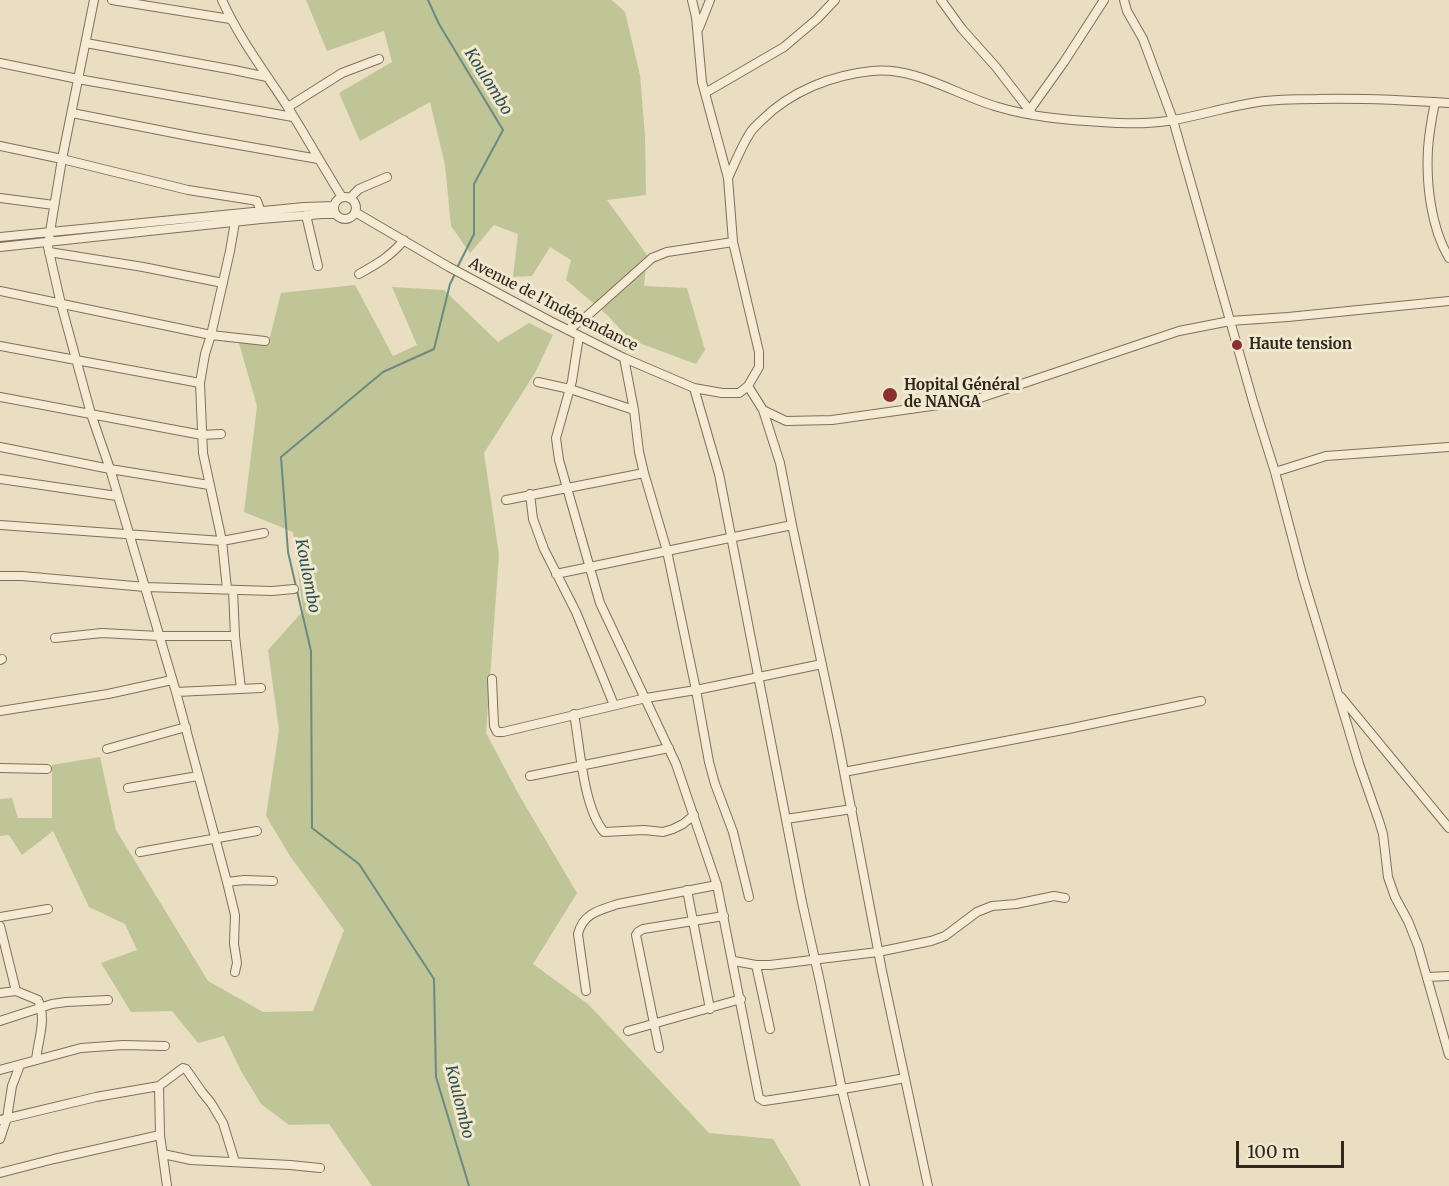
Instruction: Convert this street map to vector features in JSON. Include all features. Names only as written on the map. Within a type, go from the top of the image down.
[{"type":"street","points":[[94,0],[62,159],[48,242],[49,252],[91,414],[110,469],[176,692],[216,839],[235,915],[234,944],[237,963],[235,972]]},
{"type":"street","points":[[112,0],[230,19]]},
{"type":"street","points":[[222,0],[230,19],[288,107],[318,159],[346,198],[355,204],[355,212],[352,216],[346,219],[340,218],[335,210],[336,201],[346,198],[359,189],[387,177]]},
{"type":"street","points":[[692,0],[696,17],[702,82],[728,178],[733,242],[759,352],[759,367],[748,386],[763,410],[780,463],[852,809],[878,952],[928,1186]]},
{"type":"street","points":[[697,32],[710,0]]},
{"type":"street","points":[[705,93],[784,47],[836,0]]},
{"type":"street","points":[[941,0],[1031,113]]},
{"type":"street","points":[[1031,113],[1104,0]]},
{"type":"street","points":[[1124,0],[1127,11],[1143,39],[1173,120],[1275,472],[1303,578],[1359,764],[1383,834],[1386,866],[1392,888],[1413,932],[1449,1054]]},
{"type":"street","points":[[86,44],[267,77]]},
{"type":"street","points":[[288,107],[342,73],[379,59]]},
{"type":"street","points":[[0,63],[293,117]]},
{"type":"street","points":[[728,178],[751,131],[771,111],[797,93],[820,83],[874,70],[902,72],[929,80],[997,107],[1102,122],[1144,123],[1173,120],[1260,101],[1340,98],[1449,103]]},
{"type":"street","points":[[1435,102],[1428,148],[1428,178],[1437,231],[1449,258]]},
{"type":"street","points":[[72,112],[318,159]]},
{"type":"street","points":[[0,146],[188,190],[257,201],[261,212]]},
{"type":"street","points":[[0,198],[54,206]]},
{"type":"street","points":[[0,237],[261,212],[335,210]]},
{"type":"street","points":[[0,247],[335,210]]},
{"type":"street","name":"Avenue de l'Indépendance","points":[[355,212],[465,276],[624,358],[694,388],[722,393],[739,393],[748,386]]},
{"type":"street","points":[[306,215],[318,266]]},
{"type":"street","points":[[235,222],[200,382],[203,453],[230,589],[241,689]]},
{"type":"street","points":[[359,274],[386,258],[404,240]]},
{"type":"street","points":[[568,330],[652,258],[667,252],[733,242]]},
{"type":"street","points":[[49,252],[223,283]]},
{"type":"street","points":[[0,291],[211,335],[265,341]]},
{"type":"street","points":[[763,410],[786,421],[832,420],[974,400],[1179,331],[1230,321],[1449,301]]},
{"type":"street","points":[[579,336],[570,389],[556,438],[559,459],[600,603],[669,748],[717,885],[761,1101],[842,1090],[905,1078]]},
{"type":"street","points":[[0,346],[200,382]]},
{"type":"street","points":[[624,358],[639,452],[667,551],[709,762],[733,832],[749,897]]},
{"type":"street","points":[[538,382],[570,389],[634,410]]},
{"type":"street","points":[[694,388],[719,474],[802,902],[865,1186]]},
{"type":"street","points":[[0,397],[202,435],[221,434]]},
{"type":"street","points":[[0,447],[110,469],[209,485]]},
{"type":"street","points":[[1275,472],[1326,456],[1449,447]]},
{"type":"street","points":[[506,500],[644,473]]},
{"type":"street","points":[[0,479],[117,496]]},
{"type":"street","points":[[530,494],[532,519],[544,549],[576,612],[614,705]]},
{"type":"street","points":[[0,525],[222,541],[264,533]]},
{"type":"street","points":[[556,574],[792,525]]},
{"type":"street","points":[[0,576],[145,587],[272,591],[294,589]]},
{"type":"street","points":[[55,638],[102,633],[235,636]]},
{"type":"street","points":[[492,679],[494,726],[497,732],[503,732],[646,698],[822,664]]},
{"type":"street","points":[[0,711],[108,694],[172,680]]},
{"type":"street","points":[[176,692],[261,688]]},
{"type":"street","points":[[1338,694],[1449,828]]},
{"type":"street","points":[[844,772],[1201,701]]},
{"type":"street","points":[[574,714],[590,804],[604,832],[644,830],[663,832],[673,830],[693,815]]},
{"type":"street","points":[[106,749],[186,727]]},
{"type":"street","points":[[530,776],[669,748]]},
{"type":"street","points":[[0,768],[47,769]]},
{"type":"street","points":[[128,788],[198,776]]},
{"type":"street","points":[[786,819],[852,809]]},
{"type":"street","points":[[140,852],[257,831]]},
{"type":"street","points":[[227,882],[273,881]]},
{"type":"street","points":[[586,991],[578,934],[580,926],[591,914],[618,904],[717,885]]},
{"type":"street","points":[[687,890],[710,1009]]},
{"type":"street","points":[[734,962],[756,965],[782,964],[878,952],[945,936],[977,912],[992,906],[1016,904],[1054,896],[1065,898]]},
{"type":"street","points":[[0,917],[48,909]]},
{"type":"street","points":[[659,1048],[636,935],[643,929],[724,916]]},
{"type":"street","points":[[0,926],[16,991]]},
{"type":"street","points":[[756,965],[770,1029]]},
{"type":"street","points":[[1428,977],[1449,976]]},
{"type":"street","points":[[0,993],[16,991],[36,998],[41,1008],[43,1025],[36,1060]]},
{"type":"street","points":[[628,1031],[741,999]]},
{"type":"street","points":[[0,1021],[52,1004],[108,1000]]},
{"type":"street","points":[[0,1070],[81,1048],[123,1045],[165,1046]]},
{"type":"street","points":[[0,1139],[3,1119],[20,1065]]},
{"type":"street","points":[[3,1119],[96,1097],[159,1086],[181,1070],[186,1069],[223,1123],[235,1162]]},
{"type":"street","points":[[159,1086],[160,1135],[167,1186]]},
{"type":"street","points":[[0,1173],[160,1135]]},
{"type":"street","points":[[163,1154],[191,1160],[320,1168]]},
{"type":"green space","points":[[306,0],[612,0],[625,12],[640,75],[645,136],[646,195],[607,200],[647,255],[644,286],[687,288],[705,350],[696,364],[631,340],[606,314],[566,280],[571,260],[550,247],[532,276],[513,277],[518,234],[494,225],[470,253],[451,226],[445,165],[430,102],[360,141],[339,93],[392,62],[384,31],[327,51]]},
{"type":"green space","points":[[355,285],[393,356],[417,345],[392,287],[444,290],[498,342],[529,323],[553,335],[535,373],[484,453],[499,555],[486,733],[519,795],[577,893],[533,964],[588,1004],[709,1133],[773,1139],[801,1186],[372,1186],[329,1124],[289,1125],[261,1104],[224,1036],[198,1043],[172,1011],[131,1012],[101,963],[137,950],[125,924],[89,907],[53,831],[22,855],[9,835],[0,836],[0,799],[12,798],[18,818],[52,818],[52,765],[100,757],[116,830],[208,981],[263,1012],[313,1011],[344,930],[290,856],[266,816],[279,730],[268,650],[303,611],[293,532],[244,512],[257,406],[237,336],[270,337],[281,293]]},
{"type":"waterway","name":"Koulombo","points":[[428,0],[439,24],[503,130],[474,184],[474,234],[457,268]]},
{"type":"waterway","name":"Koulombo","points":[[455,274],[450,284],[434,349],[383,372],[281,457],[288,552],[311,651],[312,828],[359,864],[434,979],[436,1077],[469,1186]]},
{"type":"place","name":"Haute tension","points":[[1237,345]]},
{"type":"place","name":"Hopital Général de NANGA","points":[[890,395]]}]
